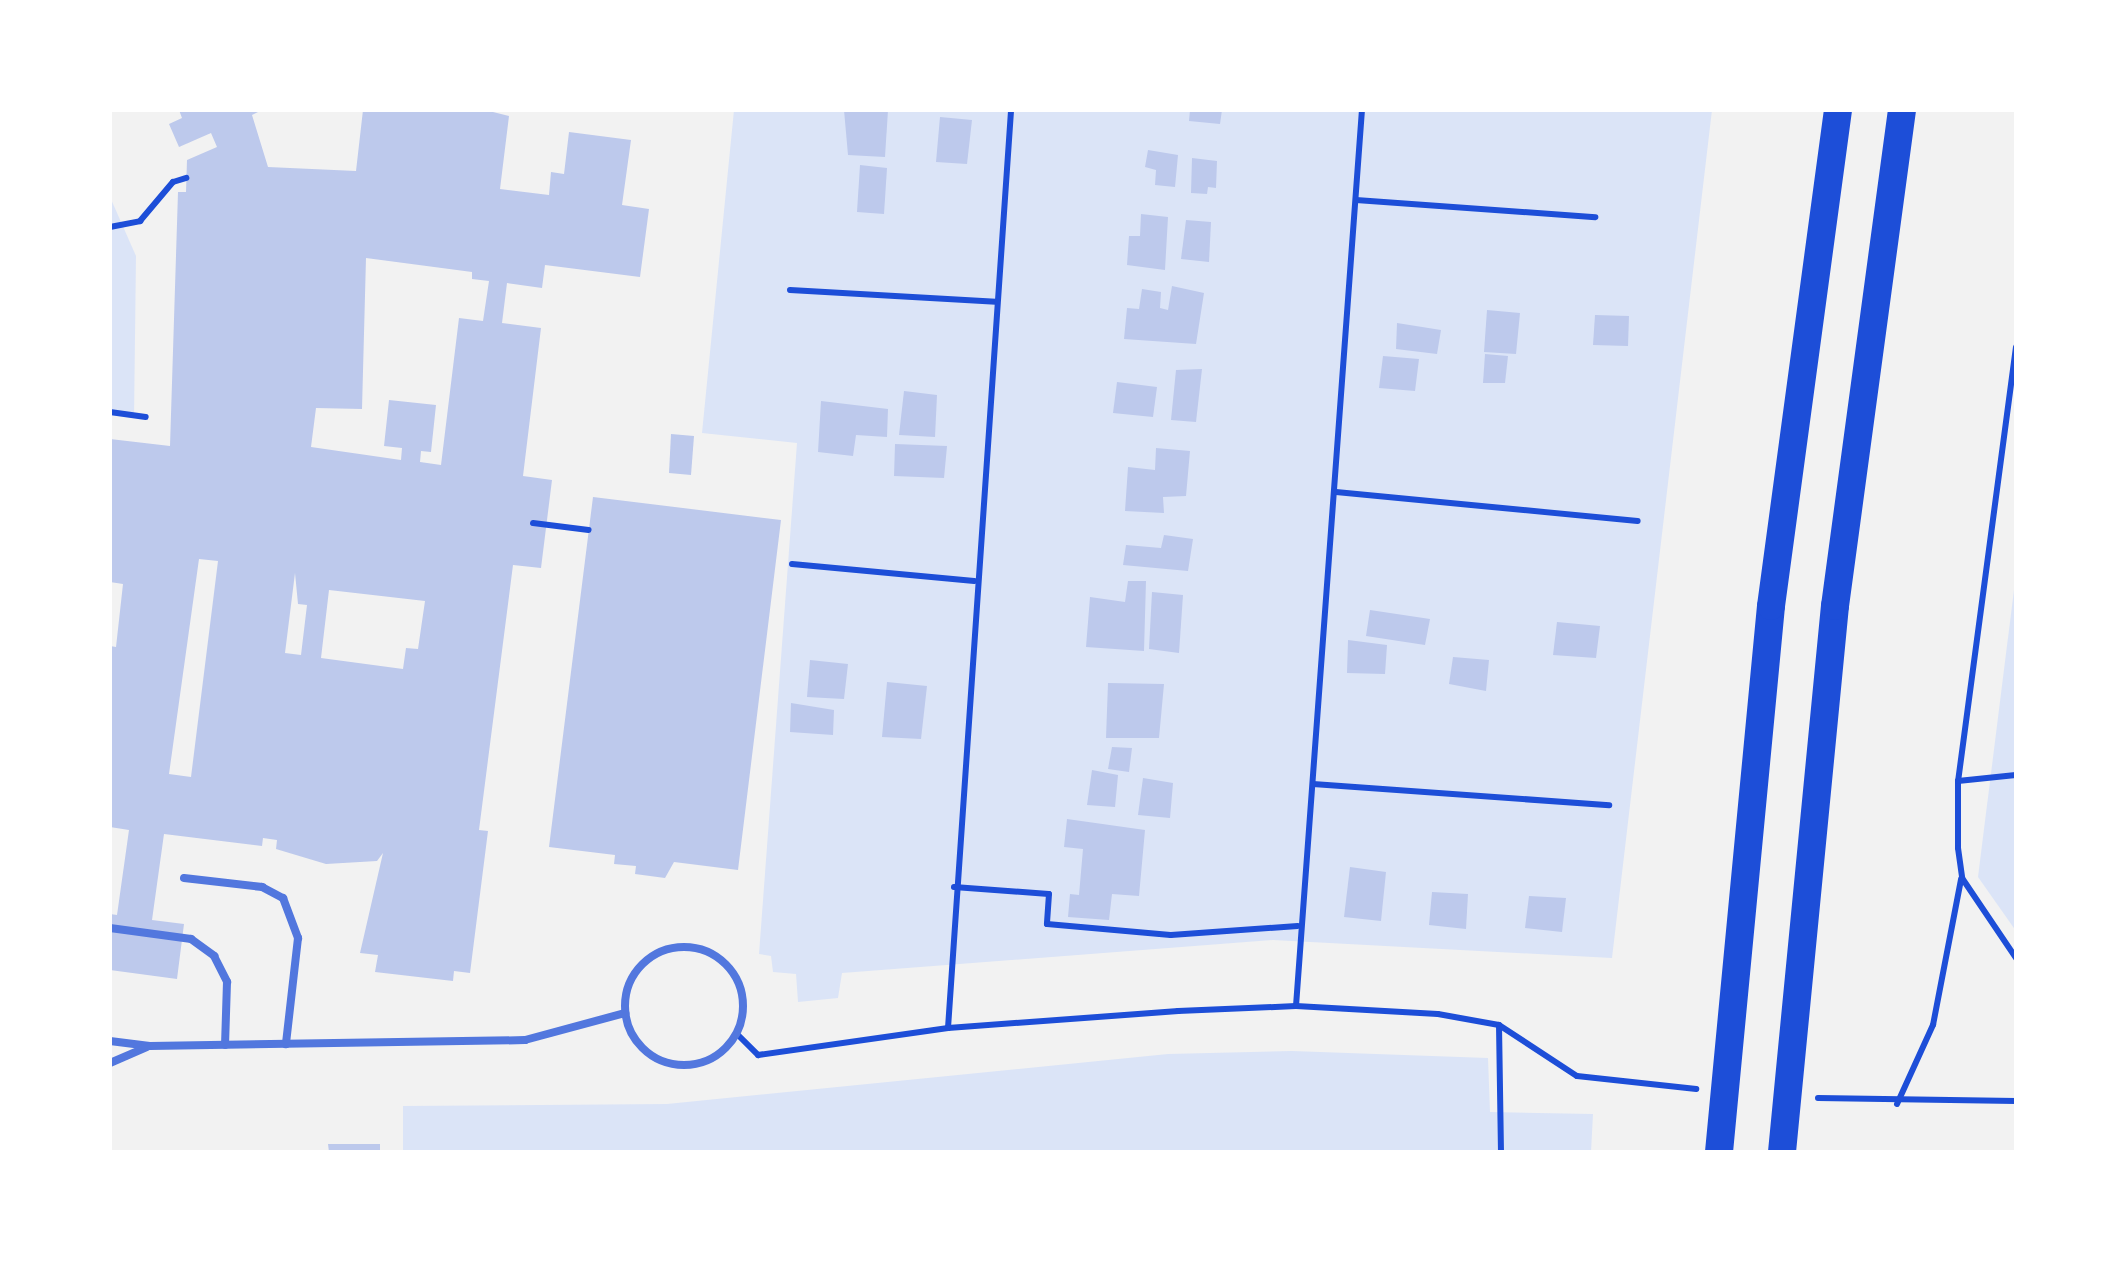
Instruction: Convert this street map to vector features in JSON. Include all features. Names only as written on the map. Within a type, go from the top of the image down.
[{"type":"highway","points":[[1718,1152],[1771,606],[1838,110]]},
{"type":"highway","points":[[1782,1152],[1835,606],[1902,110]]},
{"type":"lane","points":[[184,878],[262,887],[283,898],[298,938],[286,1044]]},
{"type":"lane","points":[[110,928],[192,939],[214,956],[227,982],[225,1045]]},
{"type":"lane","points":[[698,948],[736,979],[743,1008],[737,1034],[702,1063],[673,1065],[635,1041],[625,1013],[633,976],[646,961],[662,951],[698,948]]},
{"type":"lane","points":[[110,1040],[150,1046],[524,1040],[625,1013]]},
{"type":"lane","points":[[110,1062],[150,1046]]},
{"type":"path","points":[[948,1028],[974,581],[1010,110]]},
{"type":"path","points":[[1296,1006],[1298,926],[1336,492],[1362,110]]},
{"type":"path","points":[[110,227],[140,221],[173,182],[186,178]]},
{"type":"path","points":[[1356,200],[1595,217]]},
{"type":"path","points":[[790,290],[996,302]]},
{"type":"path","points":[[2016,347],[1958,780],[1962,878],[1933,1025],[1896,1104],[2016,1101]]},
{"type":"path","points":[[110,412],[146,417]]},
{"type":"path","points":[[1336,492],[1638,520]]},
{"type":"path","points":[[533,523],[589,530]]},
{"type":"path","points":[[792,564],[974,581]]},
{"type":"path","points":[[1958,780],[2016,775]]},
{"type":"path","points":[[1313,784],[1609,805]]},
{"type":"path","points":[[1962,878],[2016,958]]},
{"type":"path","points":[[954,887],[1048,894],[1047,924],[1171,935],[1298,926]]},
{"type":"path","points":[[737,1034],[758,1055],[948,1028],[1296,1006],[1438,1014],[1499,1025],[1577,1076],[1614,1082]]},
{"type":"path","points":[[1499,1025],[1501,1152]]},
{"type":"shaded area","points":[[734,110],[1712,110],[1612,958],[1273,940],[842,973],[838,998],[798,1002],[796,974],[773,972],[771,956],[759,954],[797,443],[702,433]]},
{"type":"shaded area","points":[[110,197],[136,256],[134,418],[110,415]]},
{"type":"shaded area","points":[[2016,574],[2016,931],[1978,877]]},
{"type":"shaded area","points":[[1292,1051],[1488,1058],[1490,1112],[1593,1114],[1591,1152],[403,1152],[403,1106],[667,1104],[1168,1054]]},
{"type":"building","points":[[179,110],[262,110],[252,115],[268,167],[356,171],[363,110],[485,110],[509,116],[500,189],[549,195],[551,172],[564,174],[569,132],[631,140],[622,205],[649,209],[640,277],[545,265],[542,288],[507,283],[502,323],[541,328],[523,476],[552,480],[541,568],[513,565],[479,830],[488,831],[470,973],[454,971],[453,981],[375,972],[378,955],[360,953],[383,853],[377,861],[326,864],[276,849],[277,840],[263,838],[262,846],[164,834],[152,920],[184,924],[177,979],[110,970],[110,914],[117,915],[129,830],[110,827],[110,646],[116,647],[123,584],[110,582],[110,439],[170,446],[178,192],[186,192],[187,160],[217,147],[211,133],[179,147],[169,124],[182,118]],"holes":[[[366,258],[472,272],[472,279],[489,281],[483,321],[459,318],[441,465],[420,462],[421,451],[431,452],[436,405],[389,400],[384,446],[402,448],[401,460],[311,447],[316,408],[362,409]],[[199,559],[218,561],[191,777],[169,774]],[[295,573],[298,604],[307,605],[301,655],[285,653]],[[329,590],[425,601],[418,649],[406,648],[403,669],[321,658]]]},
{"type":"building","points":[[844,110],[888,110],[885,157],[848,155]]},
{"type":"building","points":[[1190,110],[1222,110],[1220,124],[1189,121]]},
{"type":"building","points":[[940,117],[972,120],[967,164],[936,162]]},
{"type":"building","points":[[1148,150],[1178,155],[1175,187],[1155,185],[1156,170],[1145,167]]},
{"type":"building","points":[[1192,158],[1217,161],[1216,188],[1208,187],[1207,194],[1191,193]]},
{"type":"building","points":[[860,165],[887,168],[884,214],[857,212]]},
{"type":"building","points":[[1141,214],[1168,217],[1165,270],[1127,265],[1129,236],[1140,236]]},
{"type":"building","points":[[1186,220],[1211,222],[1209,262],[1181,259]]},
{"type":"building","points":[[1172,286],[1204,293],[1196,344],[1124,339],[1127,308],[1139,309],[1142,289],[1161,292],[1160,308],[1168,310]]},
{"type":"building","points":[[1487,310],[1520,313],[1516,354],[1484,352]]},
{"type":"building","points":[[1595,315],[1629,316],[1628,346],[1593,345]]},
{"type":"building","points":[[1397,323],[1441,330],[1437,354],[1396,349]]},
{"type":"building","points":[[1485,354],[1508,356],[1505,383],[1483,383]]},
{"type":"building","points":[[1383,356],[1419,359],[1415,391],[1379,388]]},
{"type":"building","points":[[1202,369],[1196,422],[1171,420],[1176,370]]},
{"type":"building","points":[[1117,382],[1157,387],[1153,417],[1113,413]]},
{"type":"building","points":[[904,391],[937,395],[935,437],[899,435]]},
{"type":"building","points":[[821,401],[888,409],[887,437],[856,435],[853,456],[818,452]]},
{"type":"building","points":[[671,434],[694,436],[691,475],[669,473]]},
{"type":"building","points":[[895,444],[947,446],[944,478],[894,476]]},
{"type":"building","points":[[1156,448],[1190,451],[1186,496],[1163,497],[1164,513],[1125,511],[1128,467],[1155,470]]},
{"type":"building","points":[[593,497],[781,520],[738,870],[674,862],[665,878],[635,874],[636,866],[614,864],[615,855],[549,847]]},
{"type":"building","points":[[1164,535],[1193,539],[1188,571],[1123,565],[1126,545],[1161,548]]},
{"type":"building","points":[[1128,581],[1146,581],[1144,651],[1086,647],[1090,597],[1125,602]]},
{"type":"building","points":[[1152,592],[1183,595],[1179,653],[1149,649]]},
{"type":"building","points":[[1370,610],[1430,619],[1425,645],[1366,636]]},
{"type":"building","points":[[1557,622],[1600,626],[1596,658],[1553,655]]},
{"type":"building","points":[[1348,640],[1387,645],[1385,674],[1347,673]]},
{"type":"building","points":[[1453,657],[1489,660],[1486,691],[1449,684]]},
{"type":"building","points":[[810,660],[848,664],[844,699],[807,697]]},
{"type":"building","points":[[887,682],[927,686],[921,739],[882,737]]},
{"type":"building","points":[[1108,683],[1164,684],[1159,738],[1106,738]]},
{"type":"building","points":[[791,703],[834,710],[833,735],[790,732]]},
{"type":"building","points":[[1112,747],[1132,748],[1129,772],[1108,769]]},
{"type":"building","points":[[1092,770],[1118,775],[1115,807],[1087,805]]},
{"type":"building","points":[[1143,778],[1173,783],[1170,818],[1138,815]]},
{"type":"building","points":[[1067,819],[1145,830],[1139,896],[1112,894],[1109,920],[1068,917],[1070,894],[1079,895],[1083,849],[1064,847]]},
{"type":"building","points":[[1350,867],[1386,872],[1381,921],[1344,917]]},
{"type":"building","points":[[1432,892],[1468,894],[1466,929],[1429,925]]},
{"type":"building","points":[[1529,896],[1566,898],[1562,932],[1525,928]]},
{"type":"building","points":[[328,1144],[380,1144],[380,1152],[329,1152]]}]
